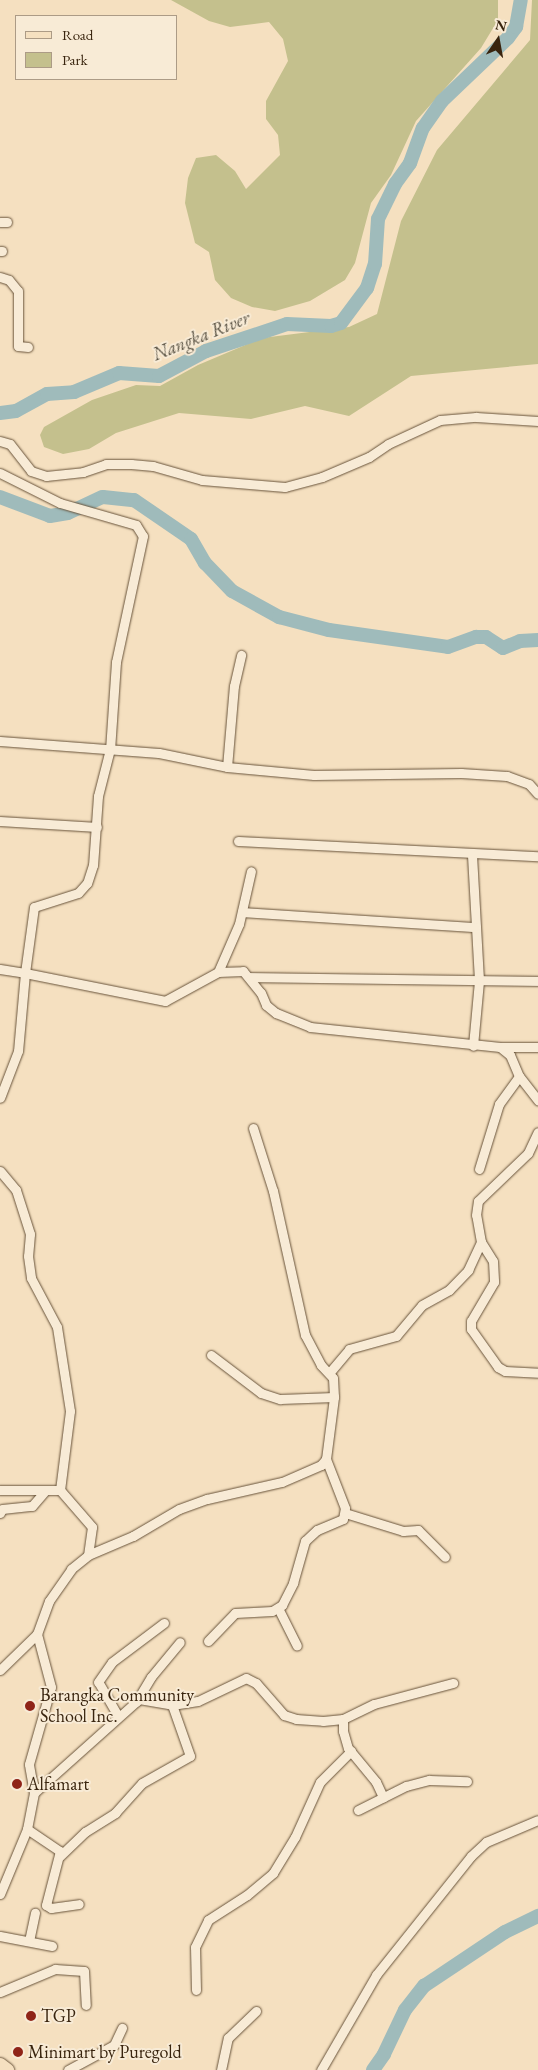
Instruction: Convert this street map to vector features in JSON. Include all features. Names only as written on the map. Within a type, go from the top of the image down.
[{"type":"main road","points":[[0,2065],[8,2070]]},
{"type":"street","points":[[0,277],[9,280],[18,291],[18,346],[28,347]]},
{"type":"street","points":[[0,441],[10,444],[31,471],[46,476],[83,472],[106,464],[130,464],[153,466],[202,480],[285,487],[322,476],[370,457],[388,444],[440,420],[476,417],[538,421]]},
{"type":"street","points":[[0,473],[60,503],[85,512],[136,525],[144,536],[116,662],[110,749],[98,796],[93,865],[87,883],[78,893],[34,907],[25,973],[18,1051],[0,1098]]},
{"type":"street","points":[[227,766],[234,686],[241,655]]},
{"type":"street","points":[[0,741],[159,753],[227,766],[314,776],[460,773],[507,776],[529,784],[538,794]]},
{"type":"street","points":[[0,821],[97,826]]},
{"type":"street","points":[[238,841],[472,855],[538,856]]},
{"type":"street","points":[[472,855],[479,980],[473,1046]]},
{"type":"street","points":[[218,972],[242,912],[252,870]]},
{"type":"street","points":[[242,912],[476,927]]},
{"type":"street","points":[[0,969],[165,1001],[218,972],[243,971],[249,976],[266,1005],[276,1013],[310,1027],[473,1046],[538,1047]]},
{"type":"street","points":[[249,976],[366,976],[538,981]]},
{"type":"street","points":[[500,1047],[510,1055],[519,1076],[538,1100]]},
{"type":"street","points":[[479,1169],[499,1104],[519,1076]]},
{"type":"street","points":[[253,1128],[273,1191],[305,1336],[321,1365],[330,1372],[334,1397],[326,1460],[345,1514]]},
{"type":"street","points":[[538,1132],[528,1153],[478,1201],[476,1215],[481,1242],[492,1261],[494,1282],[471,1321],[471,1328],[498,1367],[505,1371],[538,1373]]},
{"type":"street","points":[[0,1171],[16,1190],[30,1234],[28,1256],[32,1278],[57,1327],[70,1411],[60,1490],[92,1527],[88,1555]]},
{"type":"street","points":[[330,1372],[349,1349],[396,1336],[422,1305],[449,1290],[468,1270],[481,1242]]},
{"type":"street","points":[[211,1355],[267,1395],[280,1399],[334,1397]]},
{"type":"street","points":[[0,1670],[37,1634],[43,1613],[59,1586],[88,1555],[133,1536],[179,1509],[207,1499],[282,1482],[309,1471],[326,1460]]},
{"type":"street","points":[[0,1490],[60,1490]]},
{"type":"street","points":[[0,1513],[2,1510],[32,1506],[45,1491]]},
{"type":"street","points":[[345,1514],[403,1531],[418,1530],[445,1557]]},
{"type":"street","points":[[278,1608],[293,1583],[305,1541],[317,1530],[339,1524],[345,1514]]},
{"type":"street","points":[[208,1641],[235,1613],[278,1608]]},
{"type":"street","points":[[278,1608],[297,1646]]},
{"type":"street","points":[[118,1716],[98,1682],[112,1662],[164,1623]]},
{"type":"street","points":[[1,1888],[26,1830],[34,1793],[28,1764],[51,1687],[37,1634]]},
{"type":"street","points":[[34,1793],[118,1716],[136,1702],[151,1677],[180,1642]]},
{"type":"street","points":[[136,1702],[151,1699],[172,1704],[198,1701],[241,1678],[246,1678],[256,1683],[284,1715],[296,1719],[343,1719],[374,1704],[453,1683]]},
{"type":"street","points":[[79,1904],[51,1908],[46,1905],[60,1856],[85,1832],[115,1813],[142,1782],[190,1756],[172,1704]]},
{"type":"street","points":[[343,1719],[344,1737],[351,1751],[376,1782],[383,1797]]},
{"type":"street","points":[[196,1990],[196,1947],[208,1920],[247,1895],[273,1873],[296,1837],[320,1782],[351,1751]]},
{"type":"street","points":[[358,1810],[383,1797],[429,1780],[466,1781]]},
{"type":"street","points":[[321,2070],[376,1975],[471,1856],[486,1842],[538,1820]]},
{"type":"street","points":[[26,1830],[55,1846],[60,1856]]},
{"type":"street","points":[[29,1941],[35,1913]]},
{"type":"street","points":[[0,1936],[52,1946]]},
{"type":"street","points":[[0,1992],[55,1970],[84,1971],[86,2005]]},
{"type":"street","points":[[221,2070],[228,2038],[256,2011]]},
{"type":"street","points":[[68,2070],[114,2045],[122,2028]]},
{"type":"green space","points":[[171,0],[498,0],[498,20],[481,48],[416,121],[391,175],[371,203],[355,263],[345,280],[310,301],[275,311],[252,307],[231,298],[215,280],[209,252],[195,243],[185,203],[188,178],[196,158],[216,155],[235,171],[246,189],[280,155],[278,135],[266,119],[266,101],[288,61],[283,39],[269,22],[230,27],[209,21]]},
{"type":"green space","points":[[532,0],[538,0],[538,364],[411,376],[349,416],[305,406],[251,419],[179,413],[116,433],[89,449],[63,454],[44,447],[40,435],[44,427],[92,400],[136,385],[160,386],[198,365],[262,338],[349,327],[377,314],[401,221],[437,150],[530,40]]},
{"type":"waterway","name":"Nangka River","points":[[0,413],[16,411],[47,394],[74,392],[119,373],[159,376],[206,351],[287,324],[331,326],[341,323],[367,288],[375,264],[378,219],[395,184],[410,163],[423,128],[442,101],[508,38],[516,27],[521,0]]},
{"type":"waterway","name":"Nangka River","points":[[0,497],[50,516],[68,513],[103,497],[134,500],[191,539],[205,563],[232,591],[279,617],[329,630],[448,647],[476,637],[486,637],[503,648],[520,641],[538,640]]},
{"type":"waterway","points":[[373,2070],[384,2054],[405,2010],[424,1986],[505,1932],[538,1916]]},
{"type":"place","name":"Barangka Community School Inc.","points":[[30,1706]]},
{"type":"place","name":"Alfamart","points":[[17,1784]]},
{"type":"place","name":"TGP","points":[[31,2016]]},
{"type":"place","name":"Minimart by Puregold","points":[[18,2052]]}]
